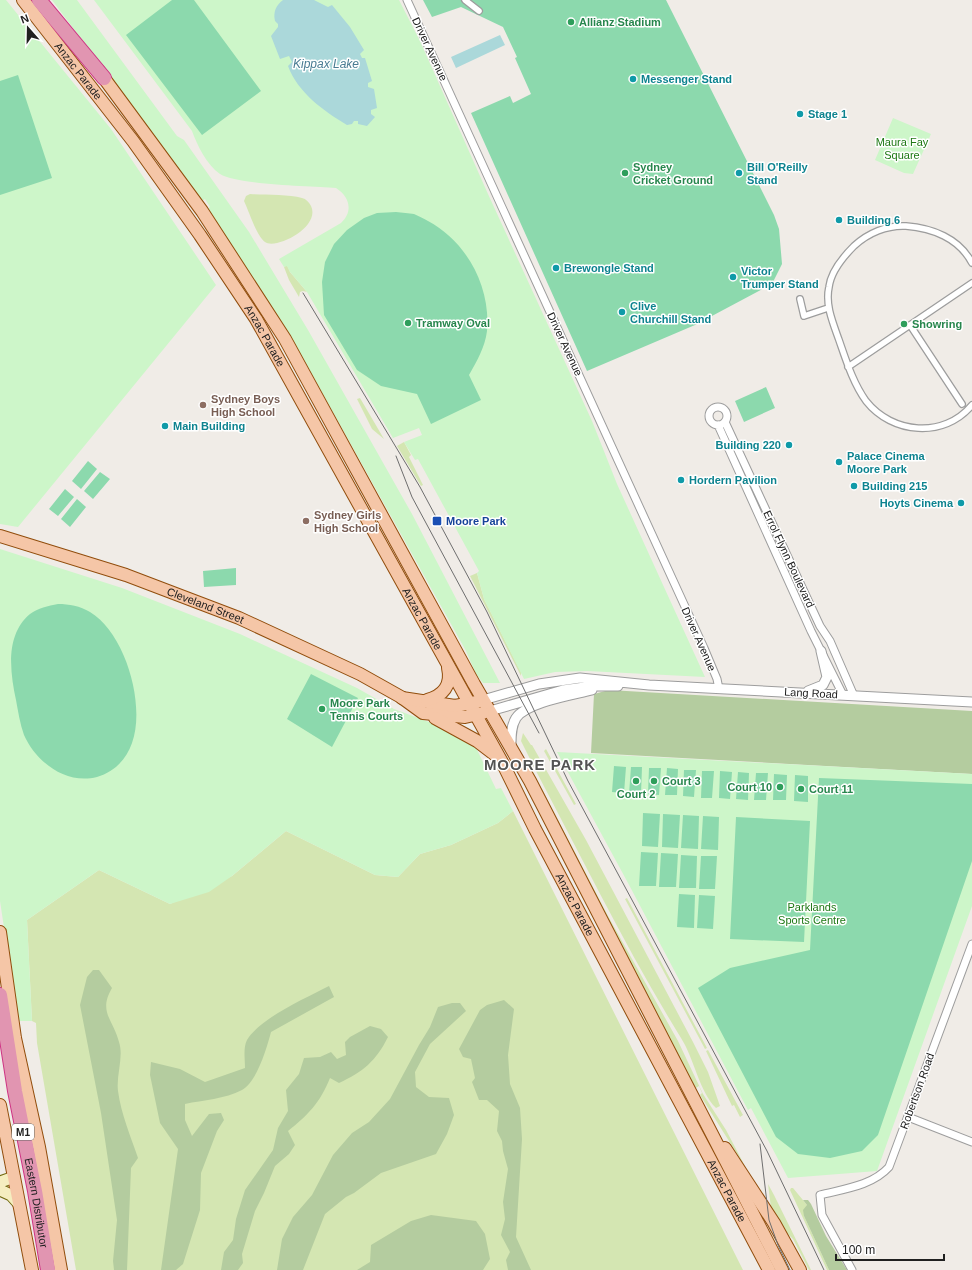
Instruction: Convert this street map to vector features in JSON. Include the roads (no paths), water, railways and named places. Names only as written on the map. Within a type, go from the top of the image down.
[{"type":"highway","points":[[38,0],[104,78]]},
{"type":"highway","name":"Eastern Distributor","points":[[0,994],[5,1037],[48,1270]]},
{"type":"highway","points":[[5,1037],[31,1144],[55,1270]]},
{"type":"highway","name":"Eastern Distributor","points":[[0,1057],[23,1171],[39,1270]]},
{"type":"main road","name":"Anzac Parade","points":[[24,0],[133,141],[200,235],[256,318],[377,534],[503,764],[538,834],[769,1270]]},
{"type":"main road","name":"Anzac Parade","points":[[46,0],[205,216],[281,332],[510,746],[712,1131],[721,1153],[782,1270]]},
{"type":"main road","name":"Cleveland Street","points":[[0,536],[104,568],[202,604],[339,663],[401,697],[423,713],[453,717],[476,715],[490,711]]},
{"type":"main road","points":[[427,700],[437,696],[446,689],[449,680],[447,664]]},
{"type":"main road","name":"Cleveland Street","points":[[401,697],[427,700],[455,706],[484,700]]},
{"type":"main road","points":[[423,713],[485,746],[503,764]]},
{"type":"main road","points":[[0,932],[15,1038],[39,1147],[61,1270]]},
{"type":"main road","points":[[0,1105],[32,1270]]},
{"type":"main road","name":"Anzac Parade","points":[[712,1131],[730,1154],[771,1218],[800,1270]]},
{"type":"main road","points":[[0,1182],[14,1177]]},
{"type":"main road","points":[[0,1190],[11,1195],[19,1204]]},
{"type":"main road","points":[[756,1220],[759,1237],[777,1270]]},
{"type":"street","name":"Driver Avenue","points":[[407,0],[704,648],[719,689]]},
{"type":"street","points":[[465,0],[479,11]]},
{"type":"street","points":[[910,325],[968,407],[958,417],[944,424],[927,429],[912,428],[894,423],[867,401],[857,387],[848,367],[828,308],[829,287],[835,269],[846,254],[857,243],[884,228],[902,226],[930,229],[954,242],[972,263]]},
{"type":"street","points":[[848,367],[972,283]]},
{"type":"street","points":[[800,299],[804,316],[828,308]]},
{"type":"street","name":"Errol Flynn Boulevard","points":[[843,695],[821,650],[722,424],[820,626],[830,641],[854,696]]},
{"type":"street","points":[[803,693],[820,687],[825,682],[827,674],[821,650]]},
{"type":"street","name":"Lang Road","points":[[484,700],[539,684],[566,679],[601,679],[649,685],[972,702]]},
{"type":"street","name":"Lang Road","points":[[490,711],[563,690],[588,686],[649,685]]},
{"type":"street","points":[[510,746],[514,722],[526,709],[611,686]]},
{"type":"street","name":"Robertson Road","points":[[852,1270],[822,1215],[820,1195],[870,1181],[880,1176],[888,1167],[972,944]]},
{"type":"street","points":[[908,1117],[972,1142]]},
{"type":"water","name":"Kippax Lake","points":[[283,0],[314,0],[328,7],[332,5],[350,27],[364,50],[360,54],[362,58],[365,58],[372,81],[368,83],[368,87],[374,89],[377,108],[371,110],[371,114],[375,117],[367,126],[358,124],[358,121],[354,121],[352,124],[347,125],[329,114],[298,85],[288,66],[292,62],[289,56],[280,59],[271,36],[278,27],[278,24],[274,18],[276,9]]},
{"type":"water","points":[[500,35],[505,45],[456,68],[451,57]]},
{"type":"tram line","points":[[303,293],[420,487],[487,612],[568,781],[767,1151],[824,1270]]},
{"type":"tram line","points":[[396,456],[412,497],[539,733]]},
{"type":"tram line","points":[[760,1144],[769,1220],[778,1245],[790,1270]]},
{"type":"place","name":"Allianz Stadium","points":[[571,22]]},
{"type":"place","name":"Messenger Stand","points":[[633,79]]},
{"type":"place","name":"Stage 1","points":[[800,114]]},
{"type":"place","name":"Sydney Cricket Ground","points":[[625,173]]},
{"type":"place","name":"Bill O'Reilly Stand","points":[[739,173]]},
{"type":"place","name":"Building 6","points":[[839,220]]},
{"type":"place","name":"Brewongle Stand","points":[[556,268]]},
{"type":"place","name":"Victor Trumper Stand","points":[[733,277]]},
{"type":"place","name":"Clive Churchill Stand","points":[[622,312]]},
{"type":"place","name":"Tramway Oval","points":[[408,323]]},
{"type":"place","name":"Showring","points":[[904,324]]},
{"type":"place","name":"Sydney Boys High School","points":[[203,405]]},
{"type":"place","name":"Main Building","points":[[165,426]]},
{"type":"place","name":"Building 220","points":[[789,445]]},
{"type":"place","name":"Palace Cinema Moore Park","points":[[839,462]]},
{"type":"place","name":"Hordern Pavilion","points":[[681,480]]},
{"type":"place","name":"Building 215","points":[[854,486]]},
{"type":"place","name":"Hoyts Cinema","points":[[961,503]]},
{"type":"place","name":"Sydney Girls High School","points":[[306,521]]},
{"type":"place","name":"Moore Park","points":[[437,521]]},
{"type":"place","name":"Moore Park Tennis Courts","points":[[322,709]]},
{"type":"place","name":"Court 2","points":[[636,781]]},
{"type":"place","name":"Court 3","points":[[654,781]]},
{"type":"place","name":"Court 10","points":[[780,787]]},
{"type":"place","name":"Court 11","points":[[801,789]]},
{"type":"district","name":"MOORE PARK","points":[[540,765]]},
{"type":"park label","name":"Maura Fay Square","points":[[902,148]]},
{"type":"park label","name":"Parklands Sports Centre","points":[[812,913]]}]
